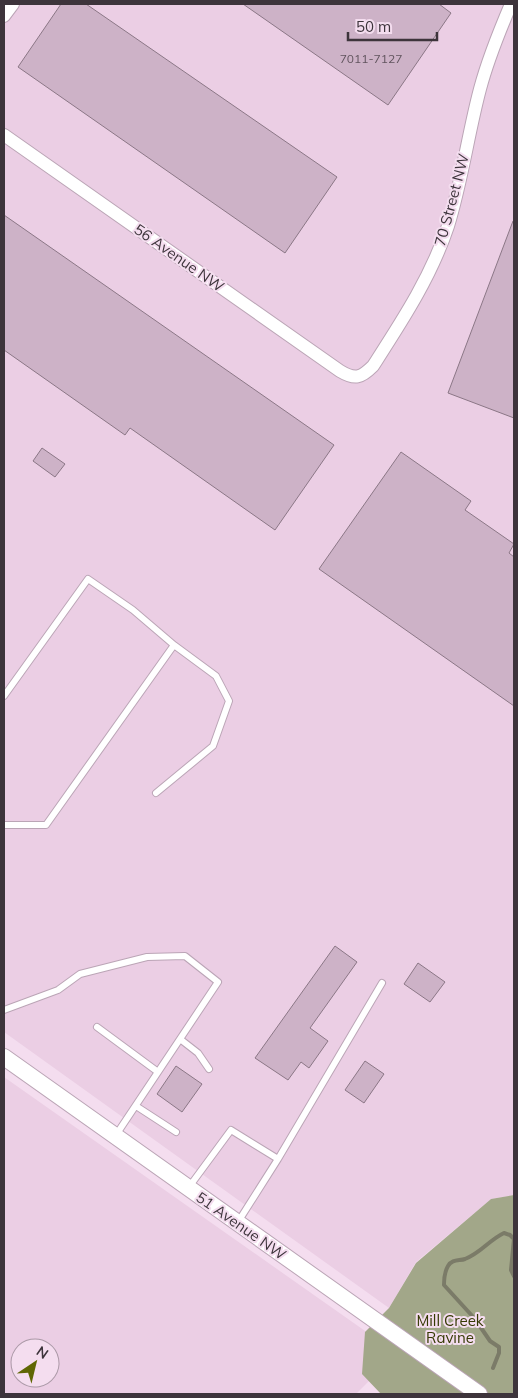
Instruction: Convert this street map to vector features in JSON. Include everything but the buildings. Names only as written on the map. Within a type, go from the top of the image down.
[{"type":"street","points":[[4,16],[13,4]]},
{"type":"street","name":"70 Street NW","points":[[356,378],[373,366],[409,311],[427,279],[448,225],[479,90],[489,55],[512,4]]},
{"type":"street","name":"56 Avenue NW","points":[[4,135],[340,371],[356,378]]},
{"type":"street","name":"51 Avenue NW","points":[[4,1057],[479,1394]]},
{"type":"lane","points":[[4,696],[88,579],[133,610],[216,676],[229,701],[213,746],[156,793]]},
{"type":"lane","points":[[4,824],[46,824],[174,644]]},
{"type":"lane","points":[[4,1010],[58,990],[80,974],[147,957],[185,956],[218,982],[115,1136]]},
{"type":"lane","points":[[237,1223],[278,1159],[382,984]]},
{"type":"lane","points":[[97,1027],[158,1072]]},
{"type":"lane","points":[[180,1039],[198,1053],[209,1069]]},
{"type":"lane","points":[[136,1106],[176,1132]]},
{"type":"lane","points":[[188,1188],[231,1130],[278,1159]]},
{"type":"shaded area","points":[[4,4],[514,4],[514,1195],[491,1199],[416,1262],[389,1308],[4,1032]]},
{"type":"shaded area","points":[[4,1077],[395,1352],[356,1394],[4,1394]]},
{"type":"green space","name":"Mill Creek Ravine","points":[[514,1195],[514,1394],[381,1394],[362,1374],[365,1332],[389,1308],[416,1263],[491,1199]]},
{"type":"waterway","points":[[493,1368],[499,1353],[499,1347],[490,1341],[475,1319],[444,1285],[445,1273],[452,1262],[471,1256],[504,1233],[514,1239],[511,1270],[514,1276]]}]
